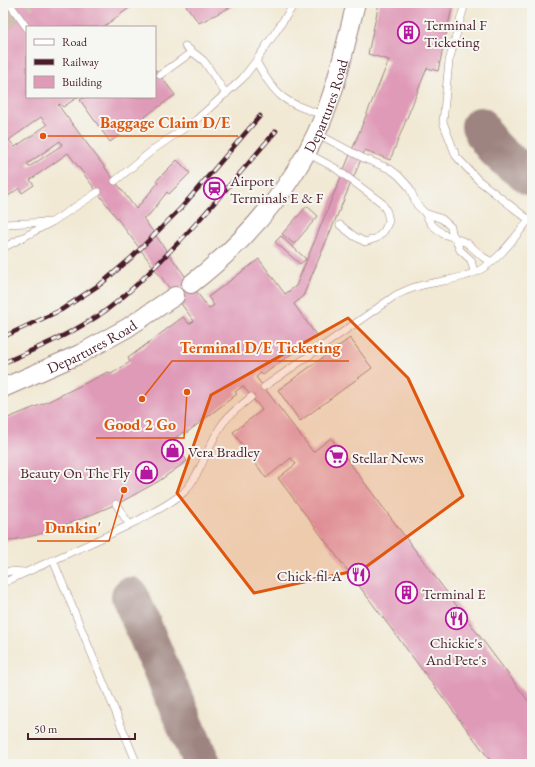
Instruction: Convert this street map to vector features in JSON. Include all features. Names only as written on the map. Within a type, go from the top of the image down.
[{"type":"street","name":"Departures Road","points":[[191,284],[223,257],[275,202],[306,153],[324,116],[338,78],[356,3]]},
{"type":"street","name":"Departures Road","points":[[3,388],[80,354],[127,328],[175,296]]},
{"type":"lane","points":[[9,3],[26,27]]},
{"type":"lane","points":[[115,181],[154,149],[196,120],[247,74],[295,3]]},
{"type":"lane","points":[[264,387],[396,295],[419,286],[454,279],[474,272],[492,262],[530,218],[478,180],[456,156],[443,122],[449,61],[465,3]]},
{"type":"lane","points":[[185,46],[204,61],[226,94]]},
{"type":"lane","points":[[160,75],[192,52]]},
{"type":"lane","points":[[256,61],[268,82],[281,97],[304,109],[324,116]]},
{"type":"lane","points":[[316,133],[363,158],[390,169],[409,187],[417,205],[426,214],[432,224],[443,234],[467,243],[482,257],[492,262]]},
{"type":"lane","points":[[306,153],[336,168],[382,202],[388,212],[389,221],[384,231],[377,238],[365,242],[354,236],[340,225]]},
{"type":"lane","points":[[3,248],[52,222],[98,192]]},
{"type":"lane","points":[[426,214],[442,219],[451,227],[452,233],[460,250],[471,260],[474,272]]},
{"type":"lane","points":[[3,224],[52,222]]},
{"type":"lane","points":[[3,583],[91,543],[171,502],[183,493],[192,483],[213,439],[222,424],[232,413],[252,397]]},
{"type":"lane","points":[[116,504],[129,524]]},
{"type":"lane","points":[[53,560],[137,764]]},
{"type":"lane","points":[[3,573],[11,571],[26,572]]},
{"type":"highlighted area","points":[[348,318],[408,378],[463,496],[363,569],[254,593],[177,493],[211,395]]},
{"type":"building","points":[[3,3],[136,3],[104,26],[26,26],[26,98],[76,98],[63,107],[60,104],[58,105],[136,209],[158,183],[156,181],[177,160],[190,173],[169,194],[167,192],[149,215],[143,218],[209,309],[214,305],[208,297],[259,259],[285,294],[296,286],[389,60],[368,54],[379,3],[453,3],[438,71],[427,68],[390,160],[365,150],[303,296],[294,304],[316,335],[263,375],[261,373],[256,377],[313,452],[331,438],[532,706],[532,764],[493,764],[278,478],[296,464],[291,458],[266,478],[233,432],[262,410],[243,386],[235,392],[237,394],[185,434],[183,432],[173,440],[187,461],[159,481],[121,502],[81,519],[37,535],[3,542],[3,420],[45,403],[108,372],[111,374],[130,362],[128,358],[183,317],[189,324],[194,321],[68,153],[30,180],[34,185],[22,193],[19,188],[3,200]],"holes":[[[41,117],[47,125],[15,147],[9,140]],[[60,141],[62,145],[29,167],[27,164]]]},
{"type":"building","points":[[184,3],[239,3],[199,23]]},
{"type":"building","points":[[156,70],[175,95],[110,142],[80,100],[83,98],[156,98]]},
{"type":"building","points":[[307,206],[318,216],[294,244],[282,234]]},
{"type":"building","points":[[281,236],[306,259],[300,264],[275,242]]},
{"type":"building","points":[[350,338],[372,368],[300,421],[278,390]]},
{"type":"taxiway","points":[[480,126],[484,135],[495,149],[532,178]]},
{"type":"taxiway","points":[[130,596],[202,764]]},
{"type":"tunnel","points":[[3,21],[28,3]]},
{"type":"railway","points":[[3,337],[61,310],[102,283],[131,258],[181,208],[260,116]]},
{"type":"railway","points":[[3,363],[63,336],[98,316],[119,300],[147,275],[187,233],[276,131]]},
{"type":"place","name":"Terminal F Ticketing","points":[[409,33]]},
{"type":"place","name":"Baggage Claim D/E","points":[[43,136]]},
{"type":"place","name":"Airport Terminals E & F","points":[[214,189]]},
{"type":"place","name":"Good 2 Go","points":[[187,392]]},
{"type":"place","name":"Terminal D/E Ticketing","points":[[142,399]]},
{"type":"place","name":"Vera Bradley","points":[[172,451]]},
{"type":"place","name":"Stellar News","points":[[336,457]]},
{"type":"place","name":"Beauty On The Fly","points":[[146,472]]},
{"type":"place","name":"Dunkin'","points":[[124,490]]},
{"type":"place","name":"Chick-fil-A","points":[[358,575]]},
{"type":"place","name":"Terminal E","points":[[406,593]]},
{"type":"place","name":"Chickie's And Pete's","points":[[456,619]]}]
